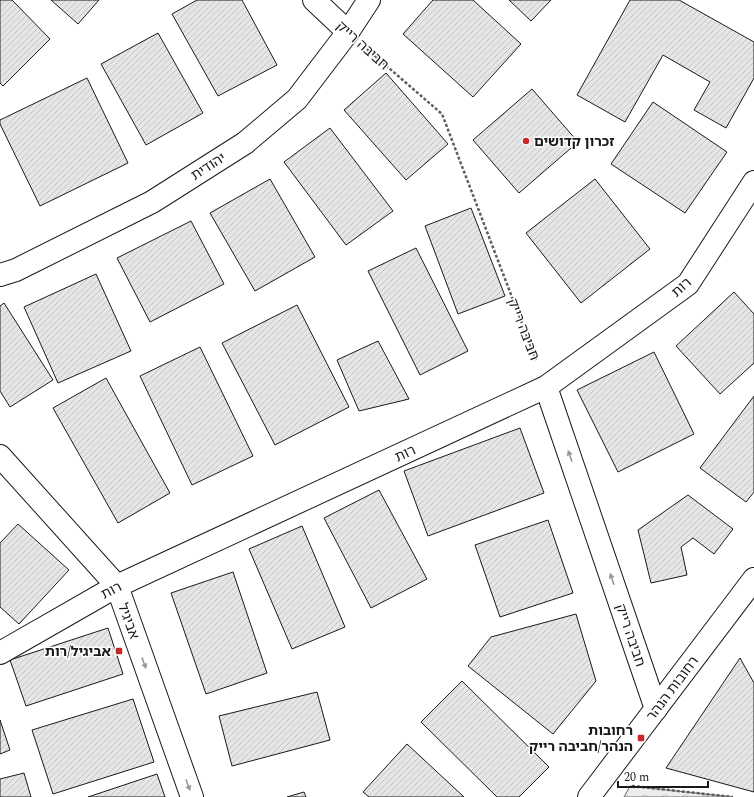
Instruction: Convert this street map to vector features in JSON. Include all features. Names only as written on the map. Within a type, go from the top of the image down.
[{"type":"street","name":"חביבה רייק","points":[[314,0],[348,32]]},
{"type":"street","name":"יהודית","points":[[0,275],[16,270],[152,202],[245,143],[297,99],[348,32],[369,0]]},
{"type":"street","name":"רות","points":[[0,653],[117,586],[546,387],[688,284],[754,182]]},
{"type":"street","name":"חביבה רייק","points":[[546,387],[656,709]]},
{"type":"street","name":"אביגיל","points":[[0,456],[117,586],[192,797]]},
{"type":"street","name":"רחובות הנהר","points":[[589,797],[754,579]]},
{"type":"path","name":"חביבה רייק","points":[[348,32],[442,114],[546,387]]},
{"type":"path","points":[[612,768],[630,786],[732,797]]},
{"type":"path","points":[[690,792],[692,797]]},
{"type":"green space","points":[[630,786],[733,797],[624,797]]},
{"type":"building","points":[[0,0],[12,0],[50,39],[3,86],[0,83]]},
{"type":"building","points":[[51,0],[99,0],[78,24]]},
{"type":"building","points":[[197,0],[242,0],[277,65],[218,96],[172,14]]},
{"type":"building","points":[[433,0],[473,0],[521,44],[473,97],[403,34]]},
{"type":"building","points":[[509,0],[551,0],[531,21]]},
{"type":"building","points":[[630,0],[679,0],[754,42],[754,78],[726,128],[694,110],[710,82],[663,55],[625,122],[577,95]]},
{"type":"building","points":[[158,33],[203,113],[146,145],[101,64]]},
{"type":"building","points":[[386,73],[448,144],[406,180],[344,110]]},
{"type":"building","points":[[87,78],[128,163],[40,206],[0,124],[0,120]]},
{"type":"building","name":"זכרון קדושים","points":[[532,89],[578,142],[519,193],[473,140]]},
{"type":"building","points":[[653,102],[727,152],[685,213],[611,164]]},
{"type":"building","points":[[330,128],[393,211],[346,245],[284,162]]},
{"type":"building","points":[[270,179],[315,257],[255,291],[210,213]]},
{"type":"building","points":[[595,179],[650,249],[581,303],[526,233]]},
{"type":"building","points":[[471,208],[505,296],[458,314],[425,226]]},
{"type":"building","points":[[191,221],[224,284],[150,322],[117,258]]},
{"type":"building","points":[[416,248],[468,351],[420,375],[368,271]]},
{"type":"building","points":[[96,274],[131,351],[58,383],[24,307]]},
{"type":"building","points":[[734,292],[754,314],[754,363],[720,394],[676,346]]},
{"type":"building","points":[[4,303],[53,380],[10,407],[0,391],[0,306]]},
{"type":"building","points":[[297,305],[349,407],[275,445],[222,343]]},
{"type":"building","points":[[378,341],[409,399],[359,411],[337,360]]},
{"type":"building","points":[[200,347],[253,456],[192,485],[140,376]]},
{"type":"building","points":[[654,352],[694,434],[618,472],[577,390]]},
{"type":"building","points":[[106,378],[170,493],[118,523],[53,408]]},
{"type":"building","points":[[754,396],[754,492],[746,502],[700,468]]},
{"type":"building","points":[[520,428],[544,493],[428,536],[404,471]]},
{"type":"building","points":[[379,490],[427,579],[371,608],[324,518]]},
{"type":"building","points":[[688,495],[733,529],[714,554],[693,538],[681,547],[687,575],[651,583],[638,530]]},
{"type":"building","points":[[548,520],[573,593],[500,617],[475,545]]},
{"type":"building","points":[[18,524],[69,570],[19,624],[0,607],[0,543]]},
{"type":"building","points":[[302,526],[345,627],[292,649],[249,549]]},
{"type":"building","points":[[233,572],[267,673],[206,694],[171,593]]},
{"type":"building","points":[[576,614],[596,681],[553,734],[468,666],[491,637]]},
{"type":"building","points":[[108,628],[123,674],[26,706],[10,660]]},
{"type":"building","points":[[740,658],[754,683],[754,792],[666,768]]},
{"type":"building","points":[[462,681],[549,767],[519,797],[497,797],[421,722]]},
{"type":"building","points":[[317,692],[330,740],[232,766],[219,716]]},
{"type":"building","points":[[133,699],[154,762],[53,794],[32,730]]},
{"type":"building","points":[[0,720],[10,750],[0,754]]},
{"type":"building","points":[[407,744],[464,797],[369,797],[363,792]]},
{"type":"building","points":[[24,773],[31,797],[0,797],[0,779]]},
{"type":"building","points":[[157,774],[165,797],[88,797]]},
{"type":"building","points":[[304,792],[306,797],[287,797]]},
{"type":"place","name":"זכרון קדושים","points":[[526,141]]},
{"type":"place","name":"אביגיל/רות","points":[[119,651]]},
{"type":"place","name":"רחובות הנהר/חביבה רייק","points":[[641,738]]}]
